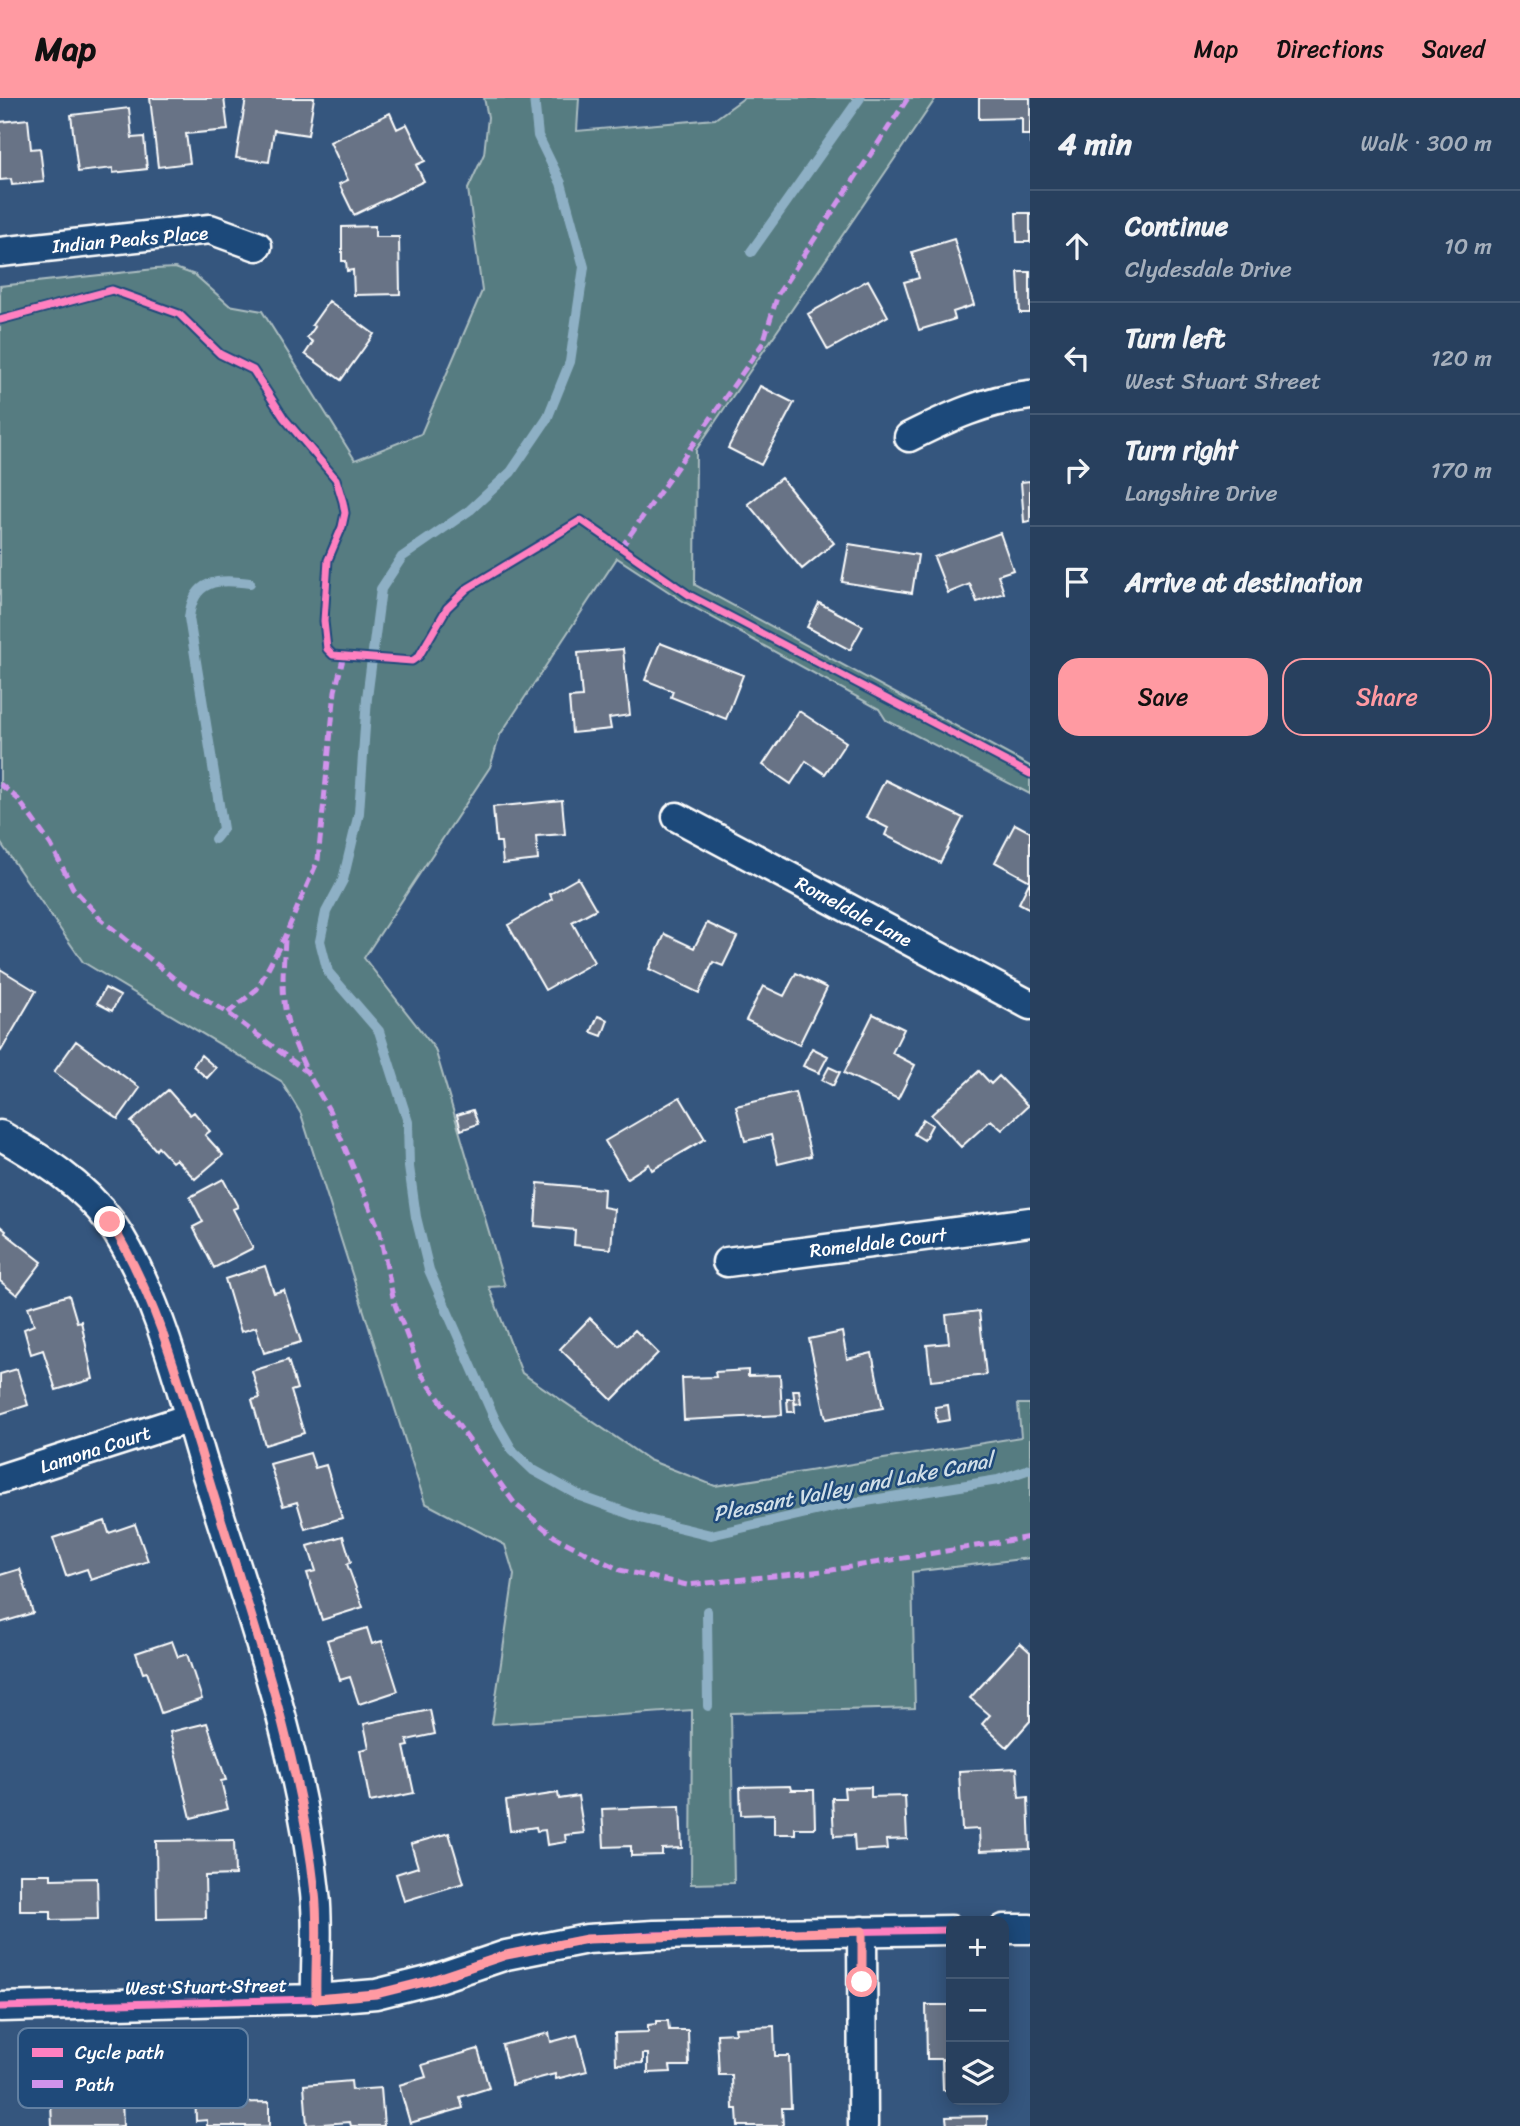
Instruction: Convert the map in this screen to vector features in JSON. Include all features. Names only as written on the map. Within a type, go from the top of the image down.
[{"type":"street","name":"Indian Peaks Place","points":[[0,252],[210,229],[257,246]]},
{"type":"street","points":[[909,437],[966,411],[1003,398],[1030,395]]},
{"type":"street","name":"Romeldale Lane","points":[[677,817],[1030,1005]]},
{"type":"street","points":[[0,1135],[44,1160],[80,1188],[110,1222],[134,1261],[148,1294],[190,1418],[289,1739],[315,1896],[316,1999]]},
{"type":"street","name":"Romeldale Court","points":[[727,1262],[1030,1222]]},
{"type":"street","name":"Lamona Court","points":[[0,1479],[190,1418]]},
{"type":"street","points":[[1009,1929],[1030,1928]]},
{"type":"street","name":"West Stuart Street","points":[[0,2007],[316,1999],[376,1994],[432,1980],[506,1955],[587,1939],[946,1930]]},
{"type":"street","points":[[862,1931],[863,2126]]},
{"type":"green space","points":[[484,98],[579,98],[577,131],[715,119],[744,98],[936,98],[696,450],[695,585],[1030,766],[1030,794],[886,720],[879,709],[686,603],[617,558],[500,735],[490,767],[364,958],[435,1049],[505,1286],[489,1287],[522,1373],[649,1460],[715,1486],[1021,1437],[1018,1404],[1030,1404],[1030,1558],[912,1572],[915,1708],[731,1713],[734,1883],[691,1884],[692,1710],[492,1724],[514,1575],[505,1545],[425,1503],[301,1114],[281,1081],[83,962],[0,842],[0,286],[155,269],[175,268],[195,275],[229,305],[262,311],[355,460],[421,434],[482,291],[468,189],[484,154],[488,117]]},
{"type":"building","points":[[150,98],[224,98],[228,130],[186,134],[190,163],[158,167]]},
{"type":"building","points":[[246,98],[314,98],[308,135],[274,130],[269,162],[236,158]]},
{"type":"building","points":[[979,98],[1030,98],[1030,135],[1022,135],[1022,118],[979,119]]},
{"type":"building","points":[[129,108],[132,138],[144,137],[147,169],[113,173],[113,168],[78,172],[71,115]]},
{"type":"building","points":[[390,113],[397,129],[407,124],[425,161],[416,165],[424,181],[354,215],[339,184],[348,180],[330,142]]},
{"type":"building","points":[[28,119],[31,149],[40,148],[44,182],[12,185],[11,179],[0,180],[0,122]]},
{"type":"building","points":[[1016,213],[1030,213],[1030,242],[1017,242]]},
{"type":"building","points":[[375,226],[375,237],[399,237],[400,294],[354,295],[353,270],[347,271],[346,261],[342,261],[342,227]]},
{"type":"building","points":[[954,239],[974,305],[953,312],[955,319],[919,330],[904,282],[919,278],[912,252]]},
{"type":"building","points":[[1018,272],[1030,272],[1030,313],[1020,313]]},
{"type":"building","points":[[868,280],[888,316],[828,350],[808,314]]},
{"type":"building","points":[[329,301],[374,334],[341,380],[305,354],[313,342],[307,338],[315,327],[312,325]]},
{"type":"building","points":[[760,386],[794,403],[761,465],[728,448]]},
{"type":"building","points":[[781,478],[834,543],[802,569],[748,504]]},
{"type":"building","points":[[1030,481],[1030,521],[1024,522],[1021,482]]},
{"type":"building","points":[[1000,533],[1013,570],[998,575],[1004,593],[977,602],[970,584],[948,593],[934,557]]},
{"type":"building","points":[[849,544],[918,555],[912,593],[842,582]]},
{"type":"building","points":[[819,603],[863,626],[850,650],[807,627]]},
{"type":"building","points":[[660,643],[743,675],[726,719],[671,697],[673,691],[645,680]]},
{"type":"building","points":[[623,649],[630,715],[609,718],[611,729],[572,733],[569,698],[582,697],[578,653]]},
{"type":"building","points":[[799,711],[846,742],[825,774],[806,761],[791,784],[763,765]]},
{"type":"building","points":[[885,780],[963,818],[940,863],[885,835],[888,828],[866,817]]},
{"type":"building","points":[[562,800],[565,834],[536,836],[538,860],[503,864],[501,842],[496,842],[493,807]]},
{"type":"building","points":[[1015,824],[1030,832],[1030,881],[995,862]]},
{"type":"building","points":[[578,878],[596,909],[572,922],[594,962],[545,990],[508,925],[552,899],[550,894]]},
{"type":"building","points":[[1030,881],[1030,909],[1019,903]]},
{"type":"building","points":[[707,923],[737,937],[723,966],[713,962],[699,993],[649,969],[665,934],[694,948]]},
{"type":"building","points":[[0,969],[36,991],[1,1051],[0,1050]]},
{"type":"building","points":[[796,973],[827,988],[799,1045],[746,1020],[763,986],[784,996]]},
{"type":"building","points":[[105,988],[120,996],[112,1011],[97,1003]]},
{"type":"building","points":[[873,1014],[904,1029],[892,1053],[915,1065],[898,1099],[844,1073]]},
{"type":"building","points":[[598,1016],[608,1020],[602,1036],[591,1032]]},
{"type":"building","points":[[76,1041],[140,1088],[118,1119],[54,1072]]},
{"type":"building","points":[[812,1048],[828,1056],[819,1073],[803,1066]]},
{"type":"building","points":[[201,1055],[216,1068],[207,1078],[193,1066]]},
{"type":"building","points":[[829,1067],[840,1072],[833,1086],[822,1080]]},
{"type":"building","points":[[979,1071],[991,1084],[999,1076],[1028,1106],[1002,1130],[991,1120],[961,1147],[931,1115]]},
{"type":"building","points":[[168,1090],[190,1115],[194,1112],[210,1131],[205,1135],[223,1155],[195,1179],[176,1159],[172,1162],[158,1147],[156,1150],[131,1122]]},
{"type":"building","points":[[795,1092],[811,1156],[778,1164],[771,1135],[745,1141],[736,1106]]},
{"type":"building","points":[[680,1097],[705,1139],[652,1170],[649,1164],[627,1178],[605,1141]]},
{"type":"building","points":[[473,1110],[478,1124],[461,1130],[457,1115]]},
{"type":"building","points":[[923,1119],[932,1125],[924,1140],[914,1134]]},
{"type":"building","points":[[223,1179],[238,1207],[233,1209],[253,1248],[214,1268],[193,1227],[203,1222],[190,1197]]},
{"type":"building","points":[[538,1183],[604,1189],[603,1207],[614,1209],[611,1249],[574,1245],[575,1230],[535,1226]]},
{"type":"building","points":[[0,1226],[42,1262],[17,1295],[0,1281]]},
{"type":"building","points":[[265,1266],[274,1293],[284,1290],[301,1342],[264,1353],[256,1327],[241,1332],[225,1279]]},
{"type":"building","points":[[69,1295],[77,1322],[81,1321],[93,1379],[56,1390],[43,1350],[31,1354],[24,1329],[34,1325],[28,1307]]},
{"type":"building","points":[[979,1311],[986,1375],[931,1381],[927,1345],[949,1343],[946,1315]]},
{"type":"building","points":[[590,1318],[619,1346],[635,1330],[658,1353],[612,1400],[560,1349]]},
{"type":"building","points":[[842,1332],[847,1359],[872,1353],[883,1408],[826,1419],[809,1339]]},
{"type":"building","points":[[288,1360],[297,1389],[291,1391],[304,1433],[265,1445],[252,1400],[260,1398],[252,1371]]},
{"type":"building","points":[[17,1369],[28,1405],[0,1414],[0,1374]]},
{"type":"building","points":[[748,1370],[748,1376],[780,1375],[782,1415],[684,1420],[682,1378],[716,1377],[715,1372]]},
{"type":"building","points":[[793,1390],[799,1390],[801,1403],[795,1404]]},
{"type":"building","points":[[787,1399],[794,1399],[795,1412],[788,1412]]},
{"type":"building","points":[[948,1405],[950,1420],[937,1422],[935,1407]]},
{"type":"building","points":[[310,1453],[315,1468],[326,1465],[342,1518],[305,1529],[297,1502],[283,1506],[270,1464]]},
{"type":"building","points":[[105,1521],[109,1533],[135,1524],[148,1561],[91,1580],[87,1569],[66,1576],[53,1538]]},
{"type":"building","points":[[343,1536],[351,1562],[347,1564],[363,1607],[322,1620],[307,1573],[316,1571],[308,1546]]},
{"type":"building","points":[[20,1569],[33,1613],[0,1623],[0,1575]]},
{"type":"building","points":[[367,1628],[372,1644],[382,1641],[398,1691],[359,1704],[350,1677],[340,1680],[327,1640]]},
{"type":"building","points":[[172,1641],[178,1657],[187,1654],[202,1699],[161,1713],[147,1672],[143,1673],[136,1653]]},
{"type":"building","points":[[1020,1643],[1030,1652],[1030,1721],[1007,1747],[982,1724],[990,1715],[970,1698]]},
{"type":"building","points":[[430,1710],[435,1734],[407,1740],[409,1746],[404,1747],[414,1793],[370,1802],[360,1750],[369,1748],[364,1724]]},
{"type":"building","points":[[207,1723],[226,1780],[221,1781],[228,1809],[191,1818],[170,1732]]},
{"type":"building","points":[[1017,1768],[1019,1798],[1028,1797],[1030,1849],[980,1851],[979,1829],[962,1830],[959,1771]]},
{"type":"building","points":[[790,1786],[791,1790],[814,1790],[815,1828],[795,1828],[795,1834],[774,1834],[774,1814],[741,1815],[740,1787]]},
{"type":"building","points":[[871,1787],[871,1797],[905,1796],[907,1839],[886,1840],[887,1849],[855,1851],[854,1835],[834,1836],[832,1798],[845,1798],[844,1788]]},
{"type":"building","points":[[558,1793],[559,1799],[578,1796],[584,1833],[565,1835],[566,1842],[547,1845],[545,1830],[537,1831],[536,1827],[510,1831],[506,1801]]},
{"type":"building","points":[[680,1806],[682,1848],[662,1849],[662,1855],[631,1856],[631,1846],[604,1847],[602,1809]]},
{"type":"building","points":[[449,1833],[464,1883],[404,1901],[396,1874],[418,1867],[411,1844]]},
{"type":"building","points":[[234,1840],[235,1875],[205,1876],[206,1918],[157,1919],[156,1841]]},
{"type":"building","points":[[20,1874],[51,1874],[51,1879],[97,1878],[98,1919],[51,1920],[51,1911],[20,1911]]},
{"type":"building","points":[[926,2005],[946,2005],[946,2090],[943,2090],[942,2059],[927,2059]]},
{"type":"building","points":[[656,2021],[668,2021],[669,2030],[688,2030],[689,2066],[670,2066],[671,2072],[648,2073],[648,2054],[643,2054],[643,2063],[616,2064],[615,2033],[648,2032],[648,2025],[656,2024]]},
{"type":"building","points":[[774,2026],[775,2056],[789,2056],[791,2108],[782,2108],[783,2126],[738,2126],[737,2109],[733,2109],[732,2075],[719,2075],[717,2034],[736,2033],[735,2028]]},
{"type":"building","points":[[549,2033],[551,2042],[577,2035],[587,2071],[556,2079],[555,2074],[512,2085],[502,2045]]},
{"type":"building","points":[[478,2049],[489,2088],[460,2097],[463,2108],[410,2123],[399,2085],[426,2077],[422,2065]]},
{"type":"building","points":[[351,2081],[352,2090],[381,2088],[384,2126],[351,2126],[350,2122],[307,2125],[304,2085]]},
{"type":"building","points":[[248,2102],[269,2102],[269,2126],[207,2126],[207,2120],[196,2121],[196,2108],[248,2108]]},
{"type":"building","points":[[51,2108],[122,2108],[123,2126],[52,2126]]},
{"type":"building","points":[[987,2116],[987,2126],[947,2126],[946,2117]]},
{"type":"waterway","name":"Pleasant Valley and Lake Canal","points":[[534,98],[538,136],[561,183],[584,267],[570,362],[547,419],[511,472],[470,510],[402,557],[381,589],[367,698],[359,813],[343,880],[326,912],[320,941],[328,972],[379,1031],[408,1122],[409,1167],[416,1217],[429,1270],[496,1422],[512,1450],[533,1470],[580,1496],[644,1519],[711,1535],[841,1505],[998,1480],[1030,1469]]},
{"type":"waterway","points":[[751,252],[860,98]]},
{"type":"waterway","points":[[215,839],[223,829],[189,618],[191,605],[202,588],[218,582],[250,583]]},
{"type":"waterway","points":[[707,1611],[708,1706]]},
{"type":"marked path","points":[[621,548],[763,343],[778,294],[908,98]]},
{"type":"marked path","points":[[228,1013],[257,989],[285,936],[318,860],[335,691],[344,655]]},
{"type":"marked path","points":[[0,784],[18,799],[51,845],[73,888],[102,920],[181,984],[228,1013],[307,1072],[329,1110],[379,1229],[394,1302],[422,1375],[515,1504],[555,1537],[620,1570],[687,1585],[832,1570],[1030,1537]]},
{"type":"marked path","points":[[285,940],[283,992],[287,1020],[306,1069]]},
{"type":"cycle path","points":[[0,320],[112,290],[179,314],[220,354],[253,370],[284,418],[336,479],[343,502],[345,513],[342,527],[328,560],[324,621],[327,649],[333,655],[412,661],[419,656],[447,608],[468,588],[581,520],[689,595],[1030,774]]},
{"type":"cycle path","points":[[0,2007],[316,1999],[376,1994],[432,1980],[506,1955],[587,1939],[654,1935],[946,1930]]},
{"type":"route","points":[[110,1222],[134,1261],[148,1294],[190,1418],[289,1739],[305,1822],[315,1896],[316,1999],[376,1994],[432,1980],[506,1955],[587,1939],[654,1935],[862,1931],[862,1982]]}]
